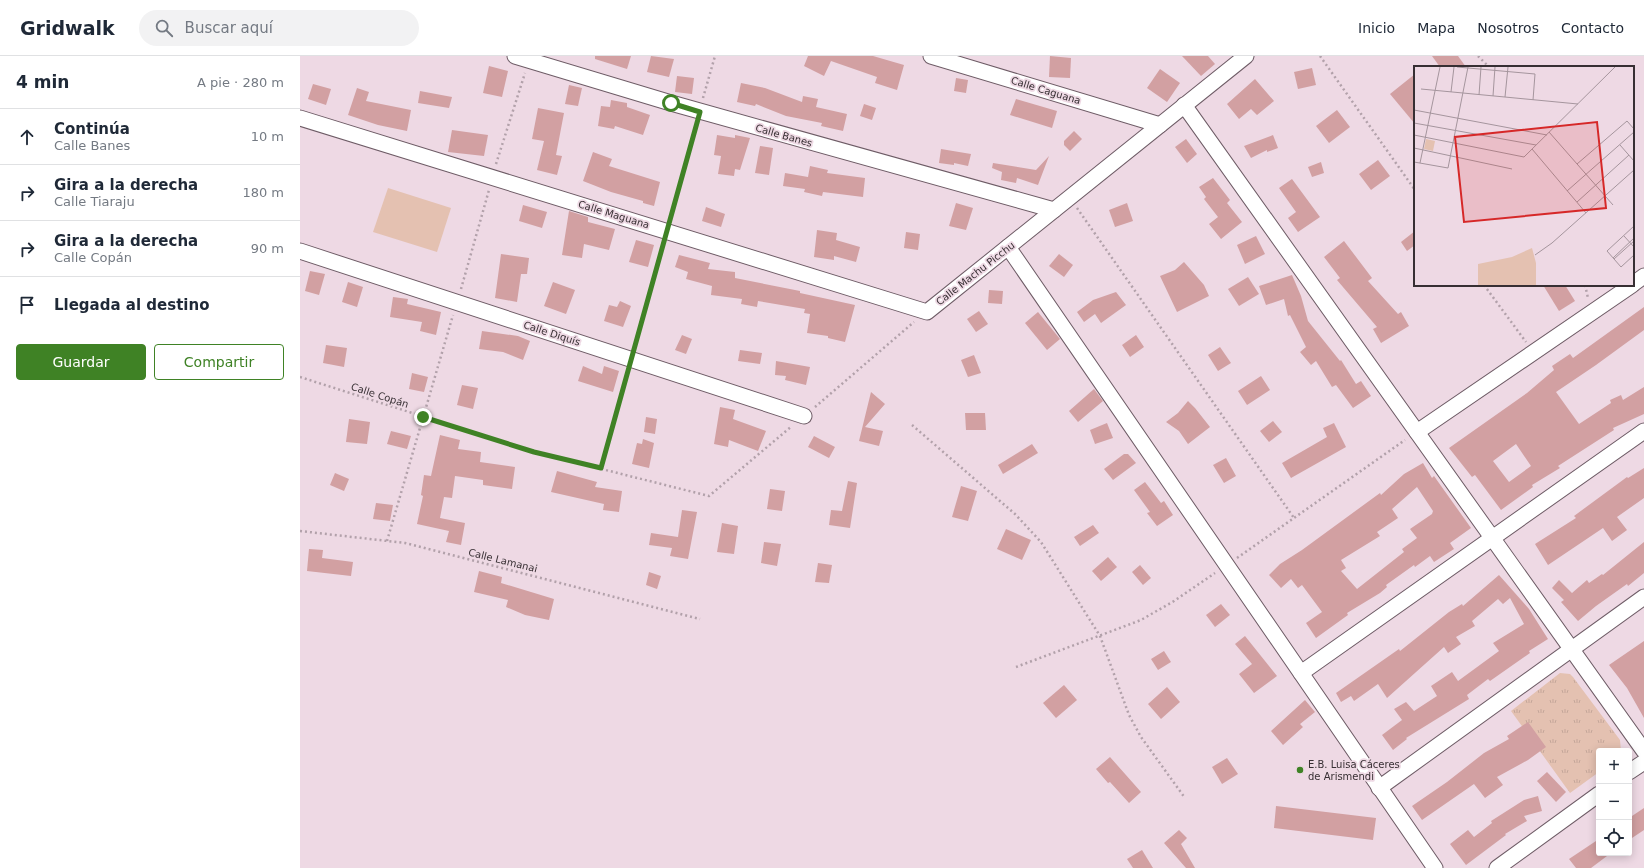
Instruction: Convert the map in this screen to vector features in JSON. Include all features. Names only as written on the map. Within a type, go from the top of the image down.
[{"type":"street","name":"Calle Banes","points":[[515,56],[700,112],[1054,210]]},
{"type":"street","name":"Calle Caguana","points":[[931,56],[1160,125]]},
{"type":"street","name":"Calle Machu Picchu","points":[[927,312],[1246,56]]},
{"type":"street","points":[[1184,105],[1644,751]]},
{"type":"street","name":"Calle Maguana","points":[[300,118],[667,230],[927,312]]},
{"type":"street","points":[[1008,247],[1435,868]]},
{"type":"street","name":"Calle Diquís","points":[[300,251],[804,416]]},
{"type":"street","points":[[1634,283],[1644,276]]},
{"type":"street","points":[[1417,432],[1629,286]]},
{"type":"street","points":[[1301,673],[1644,430]]},
{"type":"street","points":[[1380,788],[1644,597]]},
{"type":"street","points":[[1632,770],[1644,762]]},
{"type":"street","points":[[1497,868],[1596,796]]},
{"type":"path","points":[[601,468],[715,56]]},
{"type":"path","points":[[1320,56],[1414,189]]},
{"type":"path","points":[[1478,56],[1489,66]]},
{"type":"path","points":[[1070,198],[1294,518]]},
{"type":"path","points":[[1485,286],[1533,352]]},
{"type":"path","name":"Calle Machu Picchu","points":[[709,496],[927,312]]},
{"type":"path","name":"Calle Copán","points":[[300,377],[534,452],[709,496]]},
{"type":"path","points":[[912,425],[1015,514],[1041,542],[1100,636],[1129,714],[1141,737],[1185,798]]},
{"type":"path","name":"Calle Lamanai","points":[[300,531],[405,543],[700,619]]},
{"type":"green space","points":[[388,188],[451,208],[437,252],[373,232]]},
{"type":"green space","points":[[1560,673],[1570,674],[1620,740],[1621,748],[1596,748],[1596,774],[1570,793],[1511,711]]},
{"type":"building","points":[[595,56],[631,56],[627,69],[595,59]]},
{"type":"building","points":[[651,56],[674,59],[669,77],[647,72]]},
{"type":"building","points":[[808,56],[873,56],[904,65],[897,90],[875,83],[877,77],[831,61],[824,76],[804,66]]},
{"type":"building","points":[[1050,56],[1071,58],[1070,78],[1049,77]]},
{"type":"building","points":[[1182,56],[1208,56],[1215,64],[1201,76]]},
{"type":"building","points":[[1432,56],[1458,56],[1465,66],[1439,66]]},
{"type":"building","points":[[489,66],[508,71],[502,97],[483,93]]},
{"type":"building","points":[[1312,68],[1316,85],[1298,89],[1294,72]]},
{"type":"building","points":[[1160,69],[1180,83],[1167,102],[1147,88]]},
{"type":"building","points":[[1414,75],[1414,123],[1390,94]]},
{"type":"building","points":[[677,76],[694,78],[692,94],[675,92]]},
{"type":"building","points":[[956,78],[968,80],[966,93],[954,91]]},
{"type":"building","points":[[1255,79],[1274,101],[1257,115],[1251,109],[1239,119],[1227,104]]},
{"type":"building","points":[[741,83],[765,88],[802,102],[803,96],[818,99],[816,107],[847,114],[843,131],[821,126],[822,123],[786,116],[756,104],[755,106],[737,102]]},
{"type":"building","points":[[313,84],[331,89],[326,105],[308,99]]},
{"type":"building","points":[[569,85],[582,88],[578,106],[565,104]]},
{"type":"building","points":[[357,88],[369,92],[366,101],[411,110],[407,131],[378,125],[348,115]]},
{"type":"building","points":[[420,91],[452,97],[449,108],[418,103]]},
{"type":"building","points":[[1016,99],[1057,111],[1052,128],[1010,115]]},
{"type":"building","points":[[611,100],[627,103],[627,107],[650,115],[643,135],[615,126],[614,129],[598,126],[601,106],[610,107]]},
{"type":"building","points":[[864,104],[876,108],[872,120],[860,116]]},
{"type":"building","points":[[538,108],[564,113],[556,155],[562,156],[557,175],[537,170],[544,141],[532,139]]},
{"type":"building","points":[[1337,110],[1350,127],[1329,143],[1316,126]]},
{"type":"building","points":[[452,130],[488,135],[484,156],[448,152]]},
{"type":"building","points":[[1074,131],[1082,139],[1070,151],[1064,145],[1064,141]]},
{"type":"building","points":[[717,135],[735,138],[735,135],[750,138],[740,170],[735,169],[734,176],[718,174],[721,156],[714,155]]},
{"type":"building","points":[[1273,135],[1278,148],[1267,152],[1267,150],[1251,158],[1244,146]]},
{"type":"building","points":[[1186,139],[1197,154],[1187,163],[1175,147]]},
{"type":"building","points":[[760,146],[773,148],[769,175],[755,173]]},
{"type":"building","points":[[941,149],[971,154],[968,166],[954,163],[954,165],[939,163]]},
{"type":"building","points":[[593,152],[612,159],[609,166],[660,182],[654,206],[583,181]]},
{"type":"building","points":[[1049,156],[1038,185],[1017,178],[1016,183],[1001,180],[1002,172],[992,168],[993,163],[1036,170]]},
{"type":"building","points":[[1378,160],[1390,176],[1371,190],[1359,174]]},
{"type":"building","points":[[1321,162],[1324,173],[1312,177],[1308,167]]},
{"type":"building","points":[[810,166],[828,170],[827,173],[865,178],[863,197],[823,192],[822,196],[804,192],[805,189],[783,186],[785,173],[808,177]]},
{"type":"building","points":[[1213,178],[1230,200],[1227,203],[1242,222],[1221,239],[1209,224],[1218,217],[1204,199],[1206,197],[1199,187]]},
{"type":"building","points":[[1292,179],[1320,217],[1298,232],[1288,218],[1296,212],[1279,188]]},
{"type":"building","points":[[956,203],[973,208],[966,230],[949,226]]},
{"type":"building","points":[[1127,203],[1133,221],[1115,227],[1109,210]]},
{"type":"building","points":[[523,205],[547,212],[542,228],[519,221]]},
{"type":"building","points":[[706,207],[725,214],[721,227],[702,221]]},
{"type":"building","points":[[569,211],[588,217],[588,222],[615,229],[609,250],[584,244],[582,258],[562,255]]},
{"type":"building","points":[[817,230],[837,233],[836,240],[860,247],[856,262],[834,256],[834,260],[814,257]]},
{"type":"building","points":[[906,232],[920,234],[918,250],[904,248]]},
{"type":"building","points":[[1414,232],[1414,246],[1407,251],[1401,242]]},
{"type":"building","points":[[1256,236],[1265,254],[1245,264],[1237,245]]},
{"type":"building","points":[[636,240],[654,245],[648,267],[629,262]]},
{"type":"building","points":[[1344,241],[1372,278],[1368,281],[1398,314],[1401,312],[1409,326],[1381,343],[1373,329],[1377,327],[1337,280],[1340,278],[1324,257]]},
{"type":"building","points":[[501,254],[529,258],[527,274],[521,274],[517,302],[495,298]]},
{"type":"building","points":[[1059,254],[1073,265],[1064,277],[1049,266]]},
{"type":"building","points":[[679,255],[710,263],[708,269],[735,272],[735,278],[800,291],[800,293],[855,305],[845,342],[828,338],[828,336],[807,333],[810,314],[804,313],[805,309],[758,301],[757,307],[741,304],[742,299],[711,295],[712,286],[686,279],[688,272],[675,267]]},
{"type":"building","points":[[1184,262],[1204,285],[1209,296],[1177,312],[1160,276],[1175,270]]},
{"type":"building","points":[[310,271],[325,274],[319,295],[305,291]]},
{"type":"building","points":[[1292,275],[1301,296],[1308,321],[1340,361],[1341,360],[1356,384],[1361,381],[1371,396],[1353,408],[1336,385],[1332,387],[1316,361],[1311,365],[1300,352],[1306,347],[1290,315],[1288,316],[1284,299],[1266,305],[1259,286]]},
{"type":"building","points":[[1248,277],[1259,294],[1239,306],[1228,289]]},
{"type":"building","points":[[348,282],[363,287],[357,307],[342,302]]},
{"type":"building","points":[[553,282],[575,290],[566,314],[544,306]]},
{"type":"building","points":[[1544,286],[1566,286],[1575,301],[1559,311]]},
{"type":"building","points":[[989,290],[1003,291],[1002,304],[988,303]]},
{"type":"building","points":[[1116,292],[1126,305],[1101,323],[1095,314],[1084,322],[1077,312],[1093,300]]},
{"type":"building","points":[[393,297],[408,299],[407,304],[441,312],[436,335],[420,331],[422,322],[390,317]]},
{"type":"building","points":[[620,301],[631,306],[623,327],[604,321],[609,305],[617,307]]},
{"type":"building","points":[[1644,307],[1644,330],[1556,392],[1579,424],[1611,403],[1610,400],[1621,395],[1623,400],[1644,387],[1644,414],[1613,428],[1614,430],[1558,466],[1560,468],[1532,485],[1533,487],[1501,510],[1475,475],[1472,477],[1449,448],[1527,393],[1554,370],[1552,366],[1570,354],[1573,358]],"holes":[[[1516,444],[1531,466],[1509,482],[1493,461]]]},
{"type":"building","points":[[979,311],[988,324],[976,332],[967,319]]},
{"type":"building","points":[[1038,312],[1060,339],[1047,350],[1025,323]]},
{"type":"building","points":[[482,331],[518,336],[530,341],[523,360],[503,352],[479,349]]},
{"type":"building","points":[[682,335],[692,339],[686,354],[675,350]]},
{"type":"building","points":[[1136,335],[1144,347],[1130,357],[1122,345]]},
{"type":"building","points":[[326,345],[347,348],[344,367],[323,363]]},
{"type":"building","points":[[1220,347],[1231,363],[1218,371],[1208,355]]},
{"type":"building","points":[[740,350],[762,353],[760,364],[738,361]]},
{"type":"building","points":[[974,355],[981,373],[968,377],[961,360]]},
{"type":"building","points":[[776,361],[810,367],[806,385],[785,380],[786,376],[775,375]]},
{"type":"building","points":[[583,366],[602,374],[604,366],[619,371],[613,392],[578,381]]},
{"type":"building","points":[[412,373],[428,377],[424,392],[409,389]]},
{"type":"building","points":[[1261,376],[1270,390],[1247,405],[1238,391]]},
{"type":"building","points":[[462,385],[478,388],[473,409],[457,405]]},
{"type":"building","points":[[1094,389],[1103,401],[1078,422],[1069,411]]},
{"type":"building","points":[[871,392],[885,404],[865,427],[883,431],[879,446],[859,441]]},
{"type":"building","points":[[1188,401],[1210,427],[1188,444],[1179,431],[1166,422],[1178,413]]},
{"type":"building","points":[[720,407],[735,410],[733,419],[766,431],[758,451],[729,440],[728,447],[714,444]]},
{"type":"building","points":[[965,413],[985,413],[986,430],[966,430]]},
{"type":"building","points":[[646,417],[657,419],[655,434],[644,432]]},
{"type":"building","points":[[349,419],[370,422],[367,444],[346,442]]},
{"type":"building","points":[[1273,421],[1282,432],[1269,442],[1260,431]]},
{"type":"building","points":[[1107,423],[1113,438],[1095,444],[1090,430]]},
{"type":"building","points":[[1334,423],[1346,447],[1291,478],[1282,463],[1327,437],[1323,428]]},
{"type":"building","points":[[391,431],[411,436],[407,449],[387,444]]},
{"type":"building","points":[[440,435],[460,440],[458,449],[481,452],[480,462],[515,467],[512,489],[483,485],[483,480],[455,476],[452,498],[444,497],[440,518],[465,523],[461,545],[446,542],[449,531],[417,524],[423,496],[421,495],[424,475],[431,476]]},
{"type":"building","points":[[814,436],[835,447],[829,458],[808,447]]},
{"type":"building","points":[[643,439],[654,443],[649,468],[632,464],[637,443],[642,444]]},
{"type":"building","points":[[1032,444],[1038,453],[1003,474],[998,465]]},
{"type":"building","points":[[1124,454],[1128,454],[1136,463],[1113,480],[1104,469]]},
{"type":"building","points":[[1226,458],[1236,476],[1224,483],[1213,465]]},
{"type":"building","points":[[1423,463],[1432,478],[1434,476],[1471,528],[1450,543],[1454,549],[1434,562],[1430,556],[1415,567],[1414,565],[1386,585],[1387,587],[1380,593],[1347,613],[1348,615],[1316,638],[1306,623],[1322,612],[1302,585],[1298,588],[1291,579],[1281,588],[1269,575],[1280,564],[1302,550],[1380,493],[1381,495],[1404,474]],"holes":[[[1417,487],[1433,511],[1432,514],[1410,529],[1417,538],[1402,549],[1404,552],[1357,589],[1341,571],[1346,568],[1341,560],[1380,536],[1377,532],[1398,518],[1392,509]]]},
{"type":"building","points":[[1644,468],[1644,498],[1617,517],[1627,530],[1612,541],[1603,528],[1548,565],[1535,544],[1576,518],[1574,516],[1627,477],[1628,478]]},
{"type":"building","points":[[557,471],[597,482],[595,487],[622,491],[619,512],[603,510],[604,504],[551,492]]},
{"type":"building","points":[[335,473],[349,479],[344,491],[330,485]]},
{"type":"building","points":[[848,481],[857,483],[850,528],[829,525],[831,510],[842,511]]},
{"type":"building","points":[[1145,482],[1161,503],[1164,501],[1173,515],[1157,526],[1147,513],[1150,512],[1134,490]]},
{"type":"building","points":[[961,486],[977,491],[968,521],[952,517]]},
{"type":"building","points":[[770,489],[785,491],[782,511],[767,509]]},
{"type":"building","points":[[376,503],[393,505],[390,521],[373,519]]},
{"type":"building","points":[[682,510],[697,512],[688,559],[670,556],[672,548],[649,545],[651,533],[678,537]]},
{"type":"building","points":[[722,523],[738,526],[734,554],[717,552]]},
{"type":"building","points":[[1093,525],[1099,533],[1080,546],[1074,537]]},
{"type":"building","points":[[1006,529],[1031,540],[1022,560],[997,549]]},
{"type":"building","points":[[764,542],[781,544],[777,566],[761,563]]},
{"type":"building","points":[[1644,542],[1644,573],[1628,586],[1627,584],[1596,606],[1578,621],[1561,602],[1564,600],[1552,588],[1559,580],[1572,593],[1587,580],[1589,583],[1602,574],[1603,575]]},
{"type":"building","points":[[309,549],[323,550],[322,558],[353,562],[351,576],[307,571]]},
{"type":"building","points":[[1108,557],[1117,567],[1101,581],[1092,571]]},
{"type":"building","points":[[818,563],[832,565],[829,583],[815,582]]},
{"type":"building","points":[[1140,565],[1151,578],[1143,585],[1132,572]]},
{"type":"building","points":[[479,571],[502,577],[501,583],[554,599],[549,620],[525,615],[506,607],[508,600],[474,592]]},
{"type":"building","points":[[649,572],[661,576],[657,589],[646,585]]},
{"type":"building","points":[[1499,575],[1529,609],[1548,639],[1529,651],[1530,653],[1490,681],[1488,679],[1467,695],[1469,699],[1406,738],[1407,739],[1393,750],[1382,735],[1402,720],[1394,709],[1406,702],[1414,711],[1437,696],[1431,686],[1452,672],[1458,681],[1499,651],[1493,643],[1524,624],[1510,598],[1503,604],[1498,599],[1472,621],[1475,626],[1456,637],[1461,644],[1448,653],[1444,647],[1387,698],[1378,684],[1354,701],[1351,696],[1341,702],[1336,693],[1399,649],[1400,651],[1449,612],[1462,604],[1463,606]]},
{"type":"building","points":[[1221,604],[1230,615],[1215,627],[1206,615]]},
{"type":"building","points":[[1245,636],[1277,676],[1254,693],[1239,674],[1252,664],[1235,644]]},
{"type":"building","points":[[1644,641],[1644,718],[1627,688],[1609,665]]},
{"type":"building","points":[[1164,651],[1171,662],[1158,670],[1151,659]]},
{"type":"building","points":[[1064,685],[1077,700],[1056,718],[1043,703]]},
{"type":"building","points":[[1167,687],[1180,702],[1161,719],[1148,704]]},
{"type":"building","points":[[1305,700],[1315,712],[1300,724],[1303,727],[1283,745],[1271,731]]},
{"type":"building","points":[[1528,722],[1546,747],[1528,760],[1497,777],[1503,785],[1485,798],[1474,784],[1422,820],[1412,806],[1447,782],[1484,753],[1509,739],[1507,736]]},
{"type":"building","points":[[1110,757],[1141,792],[1129,803],[1096,769]]},
{"type":"building","points":[[1227,758],[1238,774],[1222,784],[1212,767]]},
{"type":"building","points":[[1547,772],[1566,792],[1556,802],[1537,781]]},
{"type":"building","points":[[1538,796],[1542,811],[1524,816],[1527,821],[1505,834],[1506,835],[1466,865],[1450,844],[1468,830],[1474,837],[1492,823],[1491,821],[1524,800]]},
{"type":"building","points":[[1276,806],[1376,818],[1373,840],[1274,828]]},
{"type":"building","points":[[1644,808],[1644,830],[1632,838],[1632,820],[1632,816]]},
{"type":"building","points":[[1179,830],[1187,838],[1181,844],[1195,868],[1186,868],[1164,843]]},
{"type":"building","points":[[1596,841],[1596,856],[1607,856],[1591,868],[1576,868],[1569,859]]},
{"type":"building","points":[[1142,850],[1153,868],[1133,868],[1127,859]]},
{"type":"place","name":"E.B. Luisa Cáceres de Arismendi","points":[[1300,770]]},
{"type":"route","points":[[423,417],[534,452],[601,468],[700,112],[671,103]]}]
